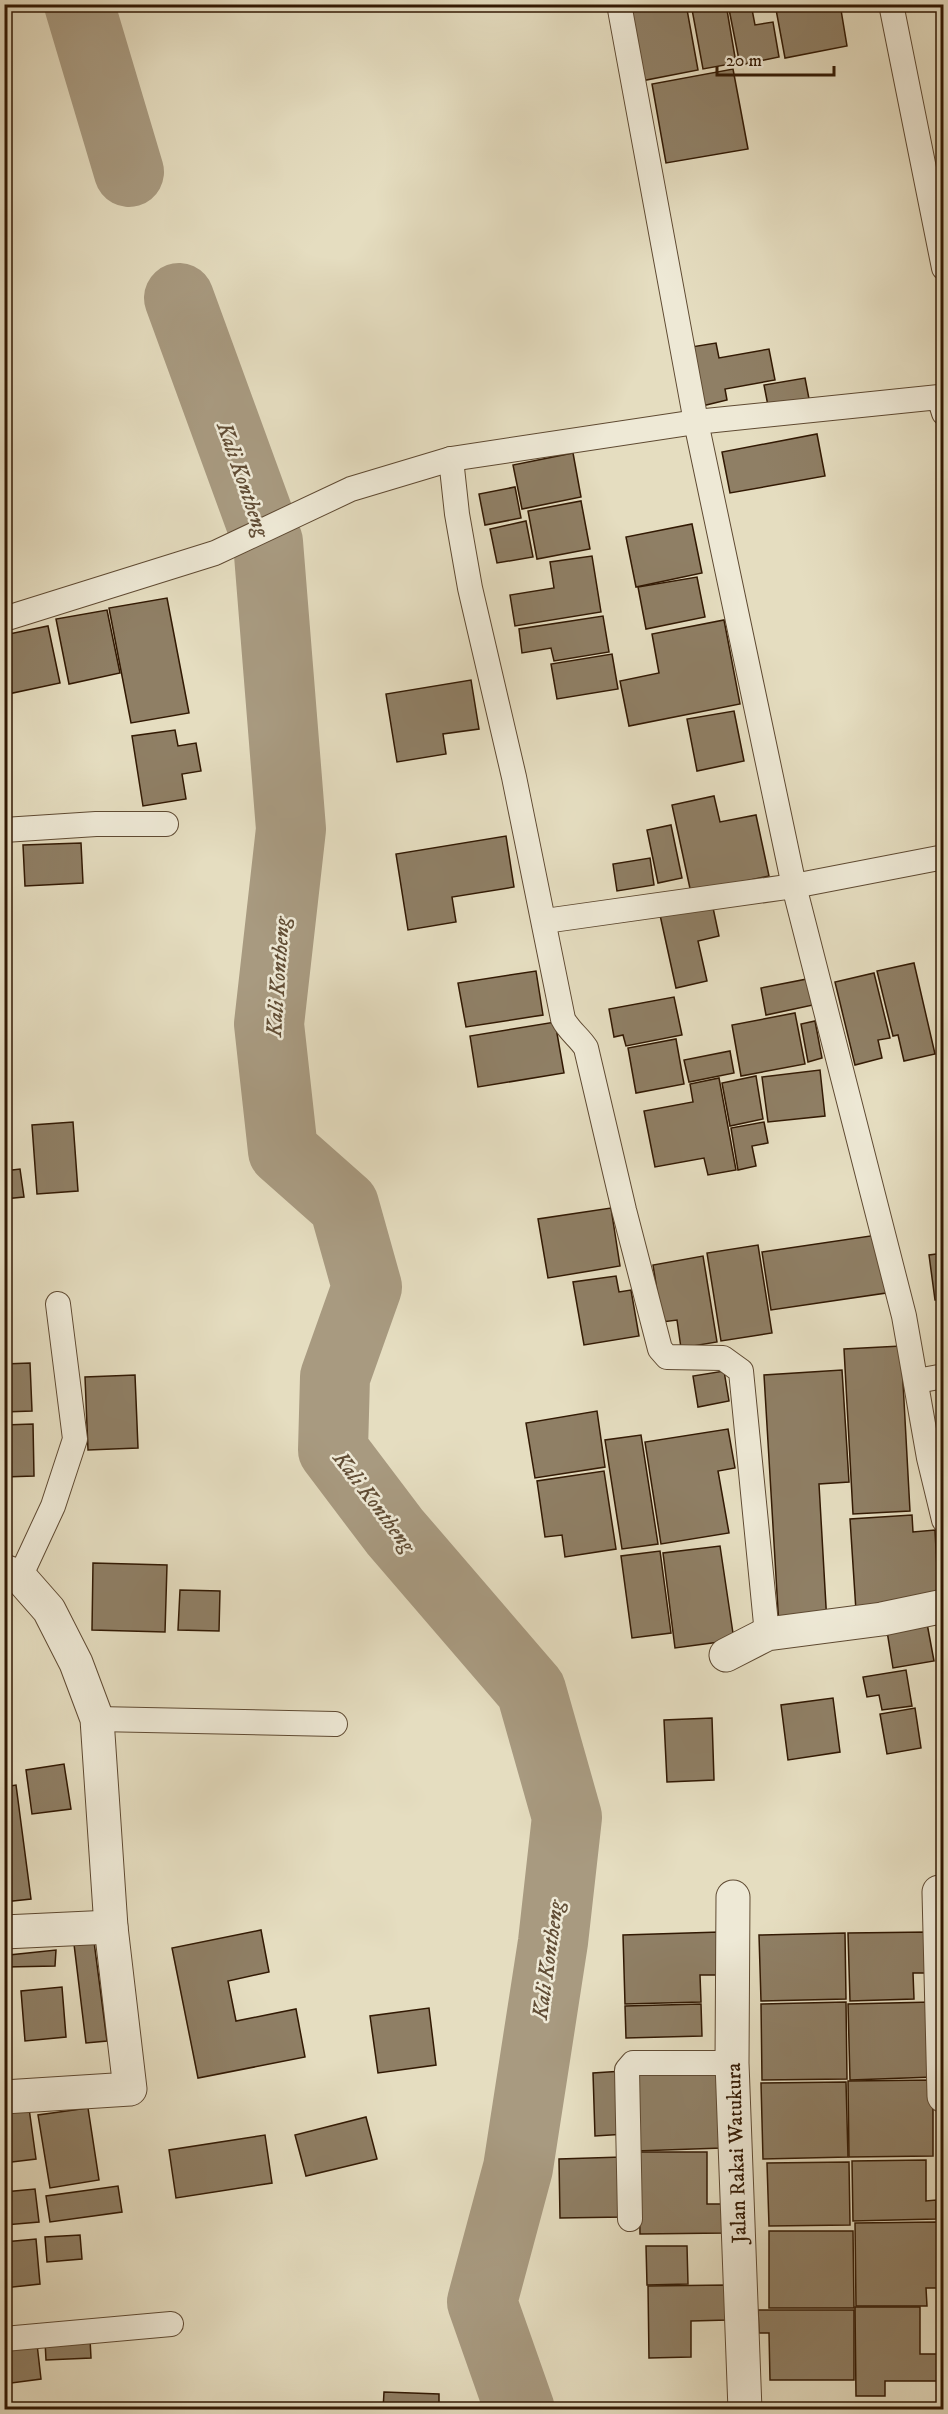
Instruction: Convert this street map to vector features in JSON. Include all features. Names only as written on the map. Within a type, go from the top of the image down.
[{"type":"street","points":[[4,2097],[130,2089],[111,1927],[97,1719],[76,1663],[49,1610],[12,1574]]},
{"type":"street","points":[[726,1655],[767,1634],[882,1618],[944,1606]]},
{"type":"street","points":[[939,1892],[944,2096]]},
{"type":"street","name":"Jalan Rakai Watukura","points":[[733,1897],[732,2063],[745,2409]]},
{"type":"street","points":[[4,1932],[111,1927]]},
{"type":"lane","points":[[619,4],[696,422],[794,886],[904,1316],[929,1458],[944,1520]]},
{"type":"lane","points":[[891,4],[944,268]]},
{"type":"lane","points":[[4,619],[215,553],[351,489],[451,459],[696,422],[939,397],[944,413]]},
{"type":"lane","points":[[451,459],[457,514],[470,588],[545,921],[563,1019],[569,1030],[586,1048],[660,1349],[668,1357],[723,1358],[741,1371],[767,1634]]},
{"type":"lane","points":[[4,830],[96,824],[166,824]]},
{"type":"lane","points":[[545,921],[794,886],[944,857]]},
{"type":"lane","points":[[12,1574],[53,1506],[75,1439],[58,1304]]},
{"type":"lane","points":[[917,1381],[944,1376]]},
{"type":"lane","points":[[97,1719],[335,1724]]},
{"type":"lane","points":[[630,2219],[627,2070],[629,2066],[633,2063],[732,2063]]},
{"type":"lane","points":[[4,2339],[171,2324]]},
{"type":"building","points":[[622,4],[686,4],[698,70],[636,82]]},
{"type":"building","points":[[691,4],[726,4],[736,63],[703,69]]},
{"type":"building","points":[[728,4],[751,4],[755,25],[773,22],[779,57],[740,65]]},
{"type":"building","points":[[775,4],[840,4],[847,46],[785,58]]},
{"type":"building","points":[[733,69],[748,149],[666,163],[652,84]]},
{"type":"building","points":[[716,343],[719,358],[769,349],[775,380],[725,389],[727,400],[702,406],[691,347]]},
{"type":"building","points":[[805,378],[810,404],[769,411],[764,385]]},
{"type":"building","points":[[817,434],[825,476],[730,493],[722,452]]},
{"type":"building","points":[[573,453],[581,497],[522,509],[513,465]]},
{"type":"building","points":[[515,487],[521,518],[485,525],[479,494]]},
{"type":"building","points":[[581,501],[590,549],[537,559],[528,511]]},
{"type":"building","points":[[526,521],[533,557],[497,563],[490,529]]},
{"type":"building","points":[[692,524],[702,573],[636,587],[626,537]]},
{"type":"building","points":[[592,556],[601,612],[515,626],[510,595],[554,588],[550,562]]},
{"type":"building","points":[[697,577],[705,617],[646,629],[638,587]]},
{"type":"building","points":[[167,598],[189,713],[131,723],[109,608]]},
{"type":"building","points":[[107,610],[120,673],[69,684],[56,619]]},
{"type":"building","points":[[603,616],[609,652],[554,661],[551,648],[522,653],[519,629]]},
{"type":"building","points":[[724,620],[740,704],[629,726],[620,681],[659,673],[652,634]]},
{"type":"building","points":[[48,626],[60,683],[8,694],[4,680],[4,635]]},
{"type":"building","points":[[612,654],[618,689],[557,699],[551,664]]},
{"type":"building","points":[[471,680],[479,729],[443,734],[446,754],[397,762],[386,694]]},
{"type":"building","points":[[734,711],[744,761],[697,771],[687,719]]},
{"type":"building","points":[[175,730],[178,746],[196,743],[201,771],[182,774],[186,799],[143,806],[132,736]]},
{"type":"building","points":[[714,796],[720,822],[756,815],[769,876],[691,893],[672,805]]},
{"type":"building","points":[[671,825],[682,878],[658,883],[647,830]]},
{"type":"building","points":[[506,836],[514,887],[452,897],[456,922],[408,930],[396,854]]},
{"type":"building","points":[[81,843],[83,883],[25,886],[23,845]]},
{"type":"building","points":[[650,858],[654,885],[617,891],[613,864]]},
{"type":"building","points":[[712,903],[719,936],[698,941],[707,981],[676,988],[660,915]]},
{"type":"building","points":[[914,963],[935,1054],[904,1061],[898,1035],[893,1036],[877,971]]},
{"type":"building","points":[[536,971],[543,1015],[466,1027],[458,983]]},
{"type":"building","points":[[874,973],[890,1038],[878,1040],[882,1058],[855,1065],[835,982]]},
{"type":"building","points":[[807,979],[813,1005],[766,1015],[761,988]]},
{"type":"building","points":[[674,997],[682,1035],[626,1046],[623,1035],[614,1037],[609,1009]]},
{"type":"building","points":[[795,1013],[805,1064],[741,1076],[732,1025]]},
{"type":"building","points":[[815,1021],[822,1058],[808,1062],[801,1024]]},
{"type":"building","points":[[555,1022],[564,1073],[478,1087],[470,1036]]},
{"type":"building","points":[[676,1039],[684,1084],[636,1093],[628,1048]]},
{"type":"building","points":[[730,1051],[734,1073],[689,1082],[684,1060]]},
{"type":"building","points":[[820,1070],[825,1116],[768,1122],[762,1077]]},
{"type":"building","points":[[756,1076],[763,1119],[730,1126],[722,1083]]},
{"type":"building","points":[[719,1078],[736,1170],[708,1175],[704,1158],[655,1167],[644,1111],[693,1102],[690,1084]]},
{"type":"building","points":[[73,1122],[78,1191],[37,1194],[32,1125]]},
{"type":"building","points":[[764,1122],[768,1143],[752,1146],[756,1166],[738,1170],[731,1128]]},
{"type":"building","points":[[20,1169],[24,1197],[4,1199],[4,1171]]},
{"type":"building","points":[[611,1208],[620,1266],[548,1278],[538,1219]]},
{"type":"building","points":[[877,1235],[886,1293],[771,1310],[762,1252]]},
{"type":"building","points":[[758,1245],[772,1333],[721,1341],[707,1253]]},
{"type":"building","points":[[944,1253],[944,1299],[935,1300],[929,1255]]},
{"type":"building","points":[[703,1256],[717,1342],[681,1348],[677,1320],[662,1322],[653,1265]]},
{"type":"building","points":[[616,1276],[619,1292],[631,1290],[639,1336],[584,1345],[573,1282]]},
{"type":"building","points":[[901,1346],[910,1511],[853,1514],[844,1349]]},
{"type":"building","points":[[30,1363],[32,1411],[4,1412],[4,1364]]},
{"type":"building","points":[[842,1370],[849,1482],[819,1484],[827,1624],[779,1627],[764,1375]]},
{"type":"building","points":[[724,1371],[729,1401],[698,1407],[693,1376]]},
{"type":"building","points":[[135,1375],[138,1448],[88,1450],[85,1377]]},
{"type":"building","points":[[597,1411],[605,1467],[535,1478],[526,1423]]},
{"type":"building","points":[[33,1424],[34,1476],[4,1477],[4,1425]]},
{"type":"building","points":[[728,1429],[735,1468],[718,1471],[729,1533],[661,1544],[645,1442]]},
{"type":"building","points":[[641,1435],[658,1544],[622,1549],[605,1440]]},
{"type":"building","points":[[604,1471],[616,1549],[565,1557],[562,1535],[545,1537],[537,1481]]},
{"type":"building","points":[[912,1515],[913,1532],[935,1530],[939,1606],[856,1611],[850,1519]]},
{"type":"building","points":[[720,1546],[734,1640],[675,1648],[663,1553]]},
{"type":"building","points":[[660,1551],[671,1633],[632,1638],[621,1556]]},
{"type":"building","points":[[93,1563],[167,1565],[165,1632],[92,1630]]},
{"type":"building","points":[[180,1590],[220,1591],[219,1631],[178,1630]]},
{"type":"building","points":[[926,1618],[934,1661],[893,1668],[886,1625]]},
{"type":"building","points":[[906,1670],[912,1706],[882,1710],[879,1695],[867,1697],[863,1677]]},
{"type":"building","points":[[833,1698],[840,1752],[788,1760],[781,1705]]},
{"type":"building","points":[[915,1708],[921,1748],[887,1754],[880,1714]]},
{"type":"building","points":[[712,1718],[714,1780],[667,1782],[664,1720]]},
{"type":"building","points":[[64,1764],[71,1809],[32,1814],[26,1770]]},
{"type":"building","points":[[16,1785],[31,1899],[4,1902],[4,1787]]},
{"type":"building","points":[[261,1930],[269,1972],[228,1981],[236,2021],[296,2009],[305,2057],[198,2078],[172,1948]]},
{"type":"building","points":[[720,1932],[721,1975],[700,1975],[701,2002],[625,2004],[623,1935]]},
{"type":"building","points":[[929,1932],[930,1973],[913,1973],[914,1999],[850,2001],[848,1933]]},
{"type":"building","points":[[845,1933],[846,1999],[761,2001],[759,1935]]},
{"type":"building","points":[[93,1934],[107,2041],[86,2043],[73,1936]]},
{"type":"building","points":[[56,1950],[55,1966],[6,1967],[9,1955]]},
{"type":"building","points":[[62,1987],[66,2037],[25,2041],[21,1991]]},
{"type":"building","points":[[846,2002],[847,2079],[762,2080],[761,2004]]},
{"type":"building","points":[[932,2002],[934,2077],[850,2080],[848,2004]]},
{"type":"building","points":[[701,2004],[702,2036],[626,2038],[625,2006]]},
{"type":"building","points":[[429,2008],[436,2065],[378,2073],[370,2016]]},
{"type":"building","points":[[720,2069],[722,2148],[636,2151],[634,2071]]},
{"type":"building","points":[[623,2071],[626,2134],[595,2136],[593,2073]]},
{"type":"building","points":[[933,2080],[933,2156],[849,2157],[848,2081]]},
{"type":"building","points":[[846,2082],[848,2157],[763,2159],[761,2083]]},
{"type":"building","points":[[28,2101],[36,2159],[4,2163],[4,2105]]},
{"type":"building","points":[[88,2108],[99,2180],[50,2188],[38,2115]]},
{"type":"building","points":[[366,2117],[377,2159],[306,2176],[295,2135]]},
{"type":"building","points":[[265,2135],[272,2183],[176,2198],[169,2150]]},
{"type":"building","points":[[639,2152],[707,2152],[707,2204],[724,2204],[725,2233],[640,2234]]},
{"type":"building","points":[[622,2157],[624,2217],[560,2218],[559,2159]]},
{"type":"building","points":[[926,2160],[926,2201],[936,2200],[936,2219],[853,2221],[852,2161]]},
{"type":"building","points":[[849,2162],[850,2225],[769,2226],[767,2163]]},
{"type":"building","points":[[118,2186],[122,2212],[50,2222],[46,2196]]},
{"type":"building","points":[[35,2189],[39,2222],[5,2225],[4,2192]]},
{"type":"building","points":[[937,2222],[938,2288],[926,2288],[927,2306],[856,2306],[855,2223]]},
{"type":"building","points":[[769,2231],[853,2231],[854,2308],[769,2308]]},
{"type":"building","points":[[80,2235],[82,2259],[47,2262],[45,2237]]},
{"type":"building","points":[[36,2239],[40,2284],[4,2288],[4,2242]]},
{"type":"building","points":[[646,2246],[687,2246],[688,2284],[647,2285]]},
{"type":"building","points":[[727,2285],[728,2320],[691,2321],[691,2357],[649,2358],[648,2286]]},
{"type":"building","points":[[855,2307],[920,2307],[920,2354],[942,2354],[943,2381],[885,2381],[885,2396],[856,2396]]},
{"type":"building","points":[[758,2310],[854,2310],[854,2380],[770,2380],[769,2333],[759,2333]]},
{"type":"building","points":[[90,2339],[91,2358],[46,2360],[45,2341]]},
{"type":"building","points":[[37,2344],[41,2379],[4,2384],[4,2348]]},
{"type":"building","points":[[384,2392],[439,2394],[439,2410],[383,2410]]},
{"type":"waterway","name":"Kali Kontheng","points":[[79,4],[129,172]]},
{"type":"waterway","name":"Kali Kontheng","points":[[179,298],[268,542],[291,829],[269,1024],[283,1151],[344,1205],[367,1287],[335,1377],[333,1450],[395,1532],[531,1690],[567,1817],[553,1942],[518,2168],[482,2302],[520,2410]]}]
